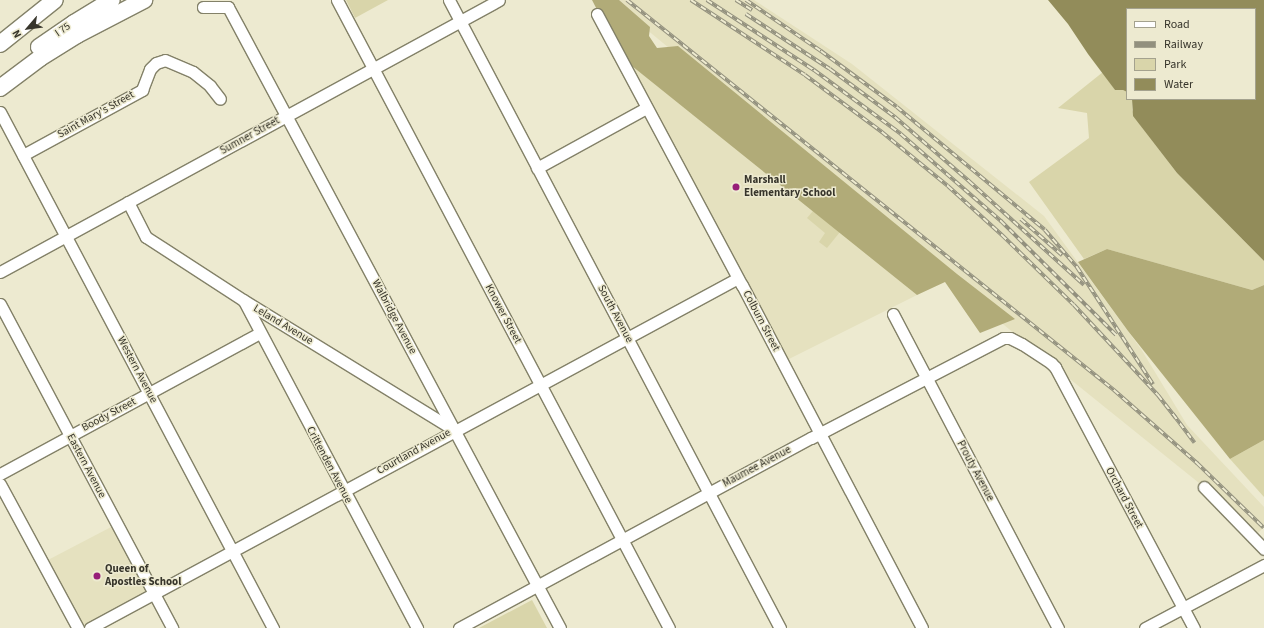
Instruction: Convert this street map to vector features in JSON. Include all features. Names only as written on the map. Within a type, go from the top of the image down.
[{"type":"highway","points":[[0,44],[55,0]]},
{"type":"highway","name":"I 75","points":[[0,81],[43,44],[112,0]]},
{"type":"highway","points":[[0,88],[40,58],[71,39],[144,0]]},
{"type":"street","name":"Knower Street","points":[[338,0],[669,628]]},
{"type":"street","name":"South Avenue","points":[[449,0],[780,628]]},
{"type":"street","name":"Sumner Street","points":[[0,272],[499,0]]},
{"type":"street","name":"Walbridge Avenue","points":[[203,6],[228,7],[560,628]]},
{"type":"street","name":"Colburn Street","points":[[597,14],[922,628]]},
{"type":"street","name":"Saint Mary's Street","points":[[23,155],[142,90],[150,69],[156,63],[165,60],[193,72],[210,86],[220,99]]},
{"type":"street","points":[[537,168],[646,108]]},
{"type":"street","name":"Western Avenue","points":[[0,112],[273,628]]},
{"type":"street","name":"Leland Avenue","points":[[128,202],[146,236],[243,300],[454,430]]},
{"type":"street","name":"Courtland Avenue","points":[[90,628],[454,430],[738,278]]},
{"type":"street","name":"Crittenden Avenue","points":[[243,300],[417,628]]},
{"type":"street","name":"Eastern Avenue","points":[[0,304],[172,628]]},
{"type":"street","name":"Prouty Avenue","points":[[892,314],[1058,628]]},
{"type":"street","name":"Boody Street","points":[[0,474],[260,333]]},
{"type":"street","name":"Maumee Avenue","points":[[459,628],[820,434],[1003,338],[1010,338],[1022,344],[1055,367]]},
{"type":"street","name":"Orchard Street","points":[[1055,367],[1194,628]]},
{"type":"street","points":[[0,484],[78,628]]},
{"type":"street","points":[[1204,487],[1264,549]]},
{"type":"street","points":[[1145,628],[1264,565]]},
{"type":"shaded area","points":[[592,0],[619,0],[650,27],[649,36],[657,48],[678,46],[957,274],[1015,319],[980,333],[945,282],[917,295],[622,58]]},
{"type":"shaded area","points":[[611,0],[754,0],[852,64],[1044,216],[1141,349],[1187,425],[1264,507],[1264,527],[1253,538],[1204,487],[1055,367]]},
{"type":"shaded area","name":"Marshall Elementary School","points":[[619,55],[840,232],[917,295],[783,362]]},
{"type":"shaded area","points":[[1107,249],[1252,290],[1264,285],[1264,440],[1230,459],[1128,331],[1078,262]]},
{"type":"shaded area","name":"Queen of Apostles School","points":[[113,526],[148,590],[82,626],[46,561]]},
{"type":"green space","points":[[346,0],[388,0],[355,18]]},
{"type":"green space","points":[[1103,72],[1115,90],[1126,92],[1126,100],[1132,100],[1132,110],[1141,126],[1177,173],[1264,261],[1264,285],[1252,290],[1107,249],[1084,259],[1029,182],[1089,138],[1087,113],[1058,108]]},
{"type":"green space","points":[[813,211],[840,232],[827,248],[819,242],[825,233],[807,218]]},
{"type":"green space","points":[[1264,440],[1264,497],[1230,459]]},
{"type":"green space","points":[[532,600],[547,628],[479,628]]},
{"type":"water","points":[[1048,0],[1264,0],[1264,261],[1177,173],[1133,116],[1132,100],[1256,100],[1256,8],[1126,8],[1126,92],[1115,90],[1068,24]]},
{"type":"railway","points":[[627,0],[1114,390],[1197,463],[1264,528]]},
{"type":"railway","points":[[691,0],[805,75],[882,132],[948,186],[1002,235],[1074,305],[1158,395],[1176,418]]},
{"type":"railway","points":[[707,0],[814,70],[901,134],[1001,221],[1116,335]]},
{"type":"railway","points":[[736,0],[752,10]]},
{"type":"railway","points":[[746,0],[821,51],[897,107],[1045,230],[1077,267],[1153,384]]},
{"type":"railway","points":[[746,14],[830,69],[895,117],[969,181],[1084,285]]},
{"type":"railway","points":[[1021,219],[1062,255]]},
{"type":"railway","points":[[1173,414],[1195,443]]},
{"type":"place","name":"Marshall Elementary School","points":[[736,187]]},
{"type":"place","name":"Queen of Apostles School","points":[[97,576]]}]
